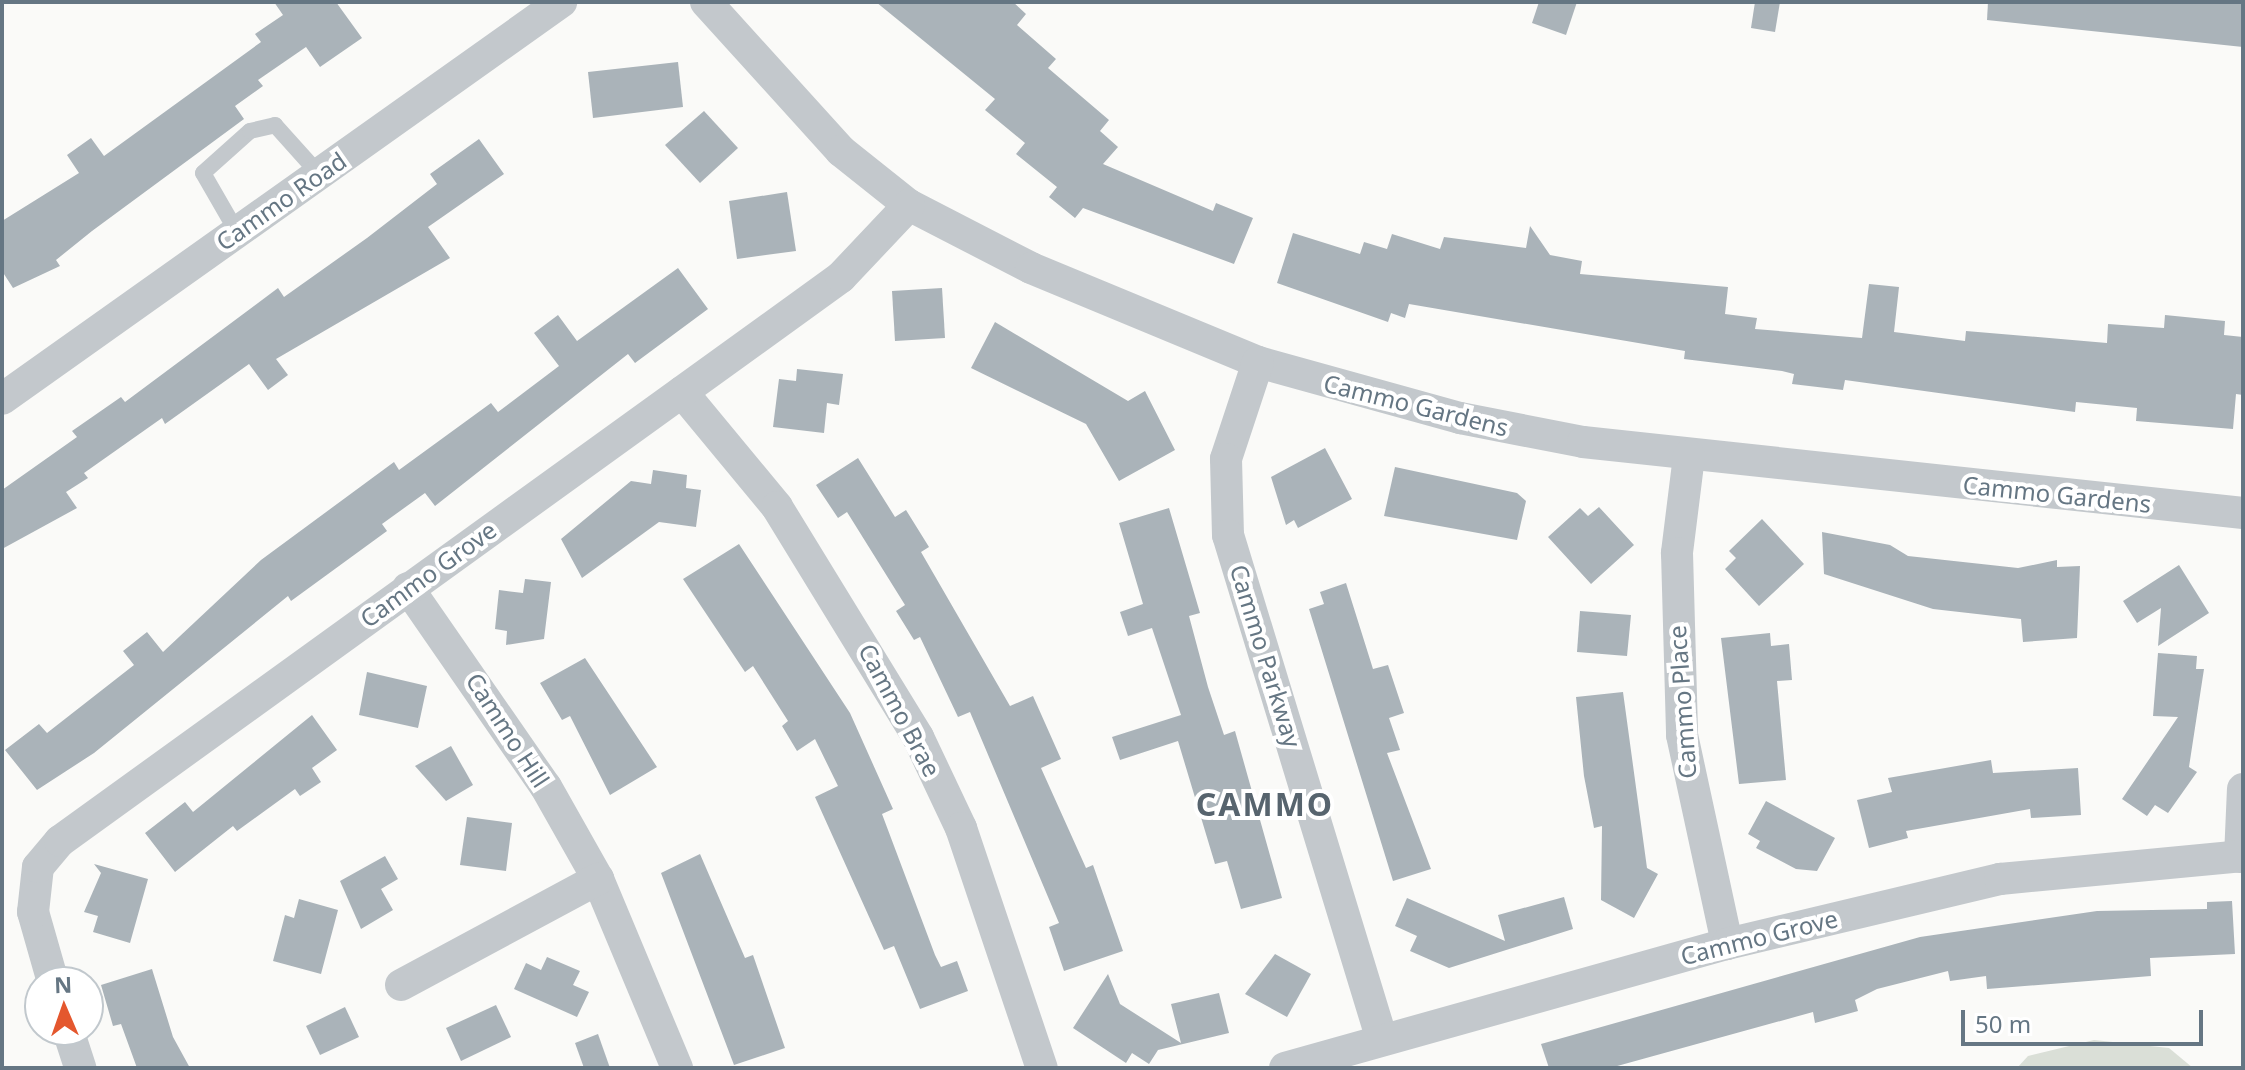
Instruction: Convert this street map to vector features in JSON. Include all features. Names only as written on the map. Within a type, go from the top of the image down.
[{"type":"street","name":"Cammo Road","points":[[2,399],[561,2]]},
{"type":"street","name":"Cammo Gardens","points":[[706,2],[820,131],[909,205],[1031,268],[1258,362],[1460,418],[1689,456],[2243,513]]},
{"type":"street","name":"Cammo Grove","points":[[48,966],[33,912],[38,867],[60,841],[841,277],[909,205]]},
{"type":"street","name":"Cammo Parkway","points":[[1258,362],[1226,459],[1228,535],[1382,1040]]},
{"type":"street","name":"Cammo Brae","points":[[682,392],[777,507],[918,737],[961,828],[1042,1068]]},
{"type":"street","name":"Cammo Place","points":[[1689,456],[1677,553],[1682,735],[1727,944]]},
{"type":"street","name":"Cammo Hill","points":[[408,588],[490,700],[598,879],[677,1068]]},
{"type":"street","points":[[2241,856],[2243,789]]},
{"type":"street","name":"Cammo Grove","points":[[1285,1068],[1727,944],[2000,879],[2241,856]]},
{"type":"street","points":[[401,984],[598,879]]},
{"type":"street","points":[[73,1046],[80,1068]]},
{"type":"lane","points":[[237,232],[203,173],[250,131],[275,125],[319,174]]},
{"type":"shaded area","points":[[2094,1040],[2169,1048],[2193,1068],[2017,1068],[2028,1056]]},
{"type":"building","points":[[274,2],[336,2],[362,38],[320,67],[306,47],[258,80],[263,86],[235,106],[244,119],[92,231],[56,260],[60,266],[13,288],[2,271],[2,221],[79,173],[67,155],[91,138],[104,156],[261,42],[255,34],[283,15]]},
{"type":"building","points":[[876,2],[1013,2],[1026,14],[1017,25],[1056,59],[1048,68],[1109,120],[1100,131],[1118,147],[1103,164],[1213,211],[1216,203],[1253,218],[1234,264],[1083,208],[1075,218],[1049,197],[1057,187],[1016,154],[1025,143],[985,110],[995,99]]},
{"type":"building","points":[[1539,2],[1577,2],[1566,35],[1532,23]]},
{"type":"building","points":[[1755,2],[1780,2],[1775,32],[1751,28]]},
{"type":"building","points":[[1988,2],[2243,2],[2243,47],[1987,20]]},
{"type":"building","points":[[678,62],[683,107],[593,118],[588,72]]},
{"type":"building","points":[[704,111],[738,148],[700,183],[665,145]]},
{"type":"building","points":[[479,139],[504,174],[428,227],[450,258],[276,359],[288,375],[268,390],[249,364],[165,424],[162,418],[84,473],[88,478],[66,492],[77,508],[2,549],[2,490],[77,437],[72,431],[121,397],[125,402],[278,288],[284,297],[367,238],[437,184],[430,174]]},
{"type":"building","points":[[787,192],[796,251],[737,259],[729,201]]},
{"type":"building","points":[[1530,226],[1550,255],[1582,261],[1580,274],[1728,287],[1725,314],[1757,318],[1755,329],[1862,338],[1869,284],[1899,287],[1894,332],[1965,341],[1966,331],[2107,343],[2108,324],[2164,328],[2165,315],[2225,321],[2224,335],[2243,337],[2243,395],[2236,394],[2233,429],[2136,421],[2137,408],[2076,402],[2075,412],[1845,380],[1843,390],[1792,384],[1794,374],[1782,371],[1684,359],[1685,351],[1409,304],[1405,318],[1391,313],[1388,322],[1277,283],[1293,233],[1360,254],[1364,242],[1387,249],[1392,234],[1440,249],[1444,237],[1526,248]]},
{"type":"building","points":[[678,268],[708,309],[635,363],[628,354],[435,506],[425,493],[382,524],[387,531],[291,601],[288,596],[94,753],[37,790],[5,750],[39,724],[47,733],[134,665],[123,651],[147,632],[163,652],[261,560],[394,462],[399,470],[491,403],[498,412],[559,366],[534,333],[558,315],[577,341]]},
{"type":"building","points":[[942,288],[945,338],[895,341],[892,291]]},
{"type":"building","points":[[995,322],[1128,401],[1145,391],[1175,450],[1119,481],[1086,424],[971,368]]},
{"type":"building","points":[[797,369],[843,374],[839,405],[827,403],[824,433],[773,427],[779,379],[796,381]]},
{"type":"building","points":[[1325,448],[1352,499],[1298,528],[1294,520],[1286,525],[1271,477]]},
{"type":"building","points":[[858,458],[895,517],[906,510],[929,547],[921,552],[1010,706],[1033,696],[1061,759],[1041,768],[1086,868],[1093,865],[1123,951],[1064,971],[1049,927],[1059,923],[970,712],[958,717],[920,637],[914,640],[896,611],[905,605],[847,512],[838,518],[816,485]]},
{"type":"building","points":[[1395,467],[1517,493],[1526,501],[1517,540],[1384,516]]},
{"type":"building","points":[[653,470],[687,475],[686,488],[701,490],[696,527],[659,522],[582,578],[561,539],[631,481],[651,484]]},
{"type":"building","points":[[1599,507],[1634,545],[1591,584],[1548,537],[1580,508],[1588,516]]},
{"type":"building","points":[[1169,508],[1200,613],[1189,616],[1208,687],[1224,735],[1235,731],[1282,898],[1241,909],[1227,861],[1215,864],[1178,741],[1120,760],[1112,737],[1181,715],[1152,628],[1128,636],[1120,612],[1143,604],[1119,523]]},
{"type":"building","points":[[1762,519],[1804,564],[1759,606],[1725,569],[1736,558],[1729,551]]},
{"type":"building","points":[[1822,532],[1890,545],[1908,556],[2018,568],[2057,560],[2057,567],[2080,566],[2077,638],[2023,642],[2021,619],[1933,609],[1824,574]]},
{"type":"building","points":[[739,544],[850,713],[893,809],[882,814],[935,955],[941,967],[957,961],[968,991],[920,1009],[894,946],[884,950],[815,797],[838,786],[815,739],[797,751],[782,726],[788,721],[753,666],[745,672],[683,579]]},
{"type":"building","points":[[2179,565],[2209,613],[2158,646],[2161,608],[2137,623],[2123,601]]},
{"type":"building","points":[[525,579],[551,582],[544,639],[506,645],[507,631],[495,629],[499,590],[523,593]]},
{"type":"building","points":[[1346,583],[1373,669],[1388,665],[1404,713],[1389,718],[1400,750],[1387,753],[1431,869],[1393,881],[1309,609],[1324,604],[1320,592]]},
{"type":"building","points":[[1580,611],[1631,615],[1627,656],[1577,652]]},
{"type":"building","points":[[1770,633],[1771,646],[1789,644],[1792,680],[1777,681],[1786,780],[1739,784],[1721,638]]},
{"type":"building","points":[[2158,653],[2197,656],[2196,669],[2204,669],[2189,767],[2197,772],[2168,813],[2155,805],[2147,816],[2122,799],[2178,717],[2153,716]]},
{"type":"building","points":[[585,658],[657,767],[610,795],[570,716],[562,720],[540,683]]},
{"type":"building","points":[[367,672],[427,686],[418,728],[359,715]]},
{"type":"building","points":[[1623,692],[1647,868],[1658,874],[1634,918],[1601,900],[1602,826],[1594,828],[1584,776],[1576,697]]},
{"type":"building","points":[[312,715],[337,750],[312,768],[321,782],[300,796],[295,789],[237,831],[233,826],[175,872],[145,833],[185,802],[193,812]]},
{"type":"building","points":[[451,746],[473,785],[446,801],[415,766]]},
{"type":"building","points":[[1991,760],[1993,773],[2078,768],[2081,815],[2031,818],[2030,809],[1906,831],[1908,838],[1869,848],[1857,800],[1892,792],[1888,778]]},
{"type":"building","points":[[1766,801],[1835,838],[1817,871],[1796,869],[1756,848],[1760,841],[1748,834]]},
{"type":"building","points":[[467,817],[512,823],[506,871],[460,865]]},
{"type":"building","points":[[700,854],[745,958],[753,955],[785,1048],[734,1065],[661,873]]},
{"type":"building","points":[[385,856],[398,879],[381,889],[393,910],[361,929],[340,881]]},
{"type":"building","points":[[94,864],[148,879],[130,943],[93,932],[98,916],[84,912],[101,873]]},
{"type":"building","points":[[1564,897],[1573,929],[1449,968],[1410,951],[1417,936],[1395,926],[1407,898],[1505,941],[1498,915]]},
{"type":"building","points":[[299,899],[338,910],[321,974],[273,961],[285,915],[294,918]]},
{"type":"building","points":[[2232,901],[2235,954],[2150,958],[2151,976],[1987,989],[1986,976],[1950,981],[1948,971],[1877,989],[1855,1000],[1858,1011],[1815,1023],[1813,1012],[1610,1068],[1549,1068],[1541,1044],[1920,937],[2097,911],[2207,909],[2207,902]]},
{"type":"building","points":[[1275,954],[1311,974],[1287,1017],[1245,994]]},
{"type":"building","points":[[547,957],[580,971],[573,985],[589,992],[577,1017],[514,989],[526,963],[541,970]]},
{"type":"building","points":[[152,969],[173,1037],[190,1068],[137,1068],[121,1024],[113,1026],[104,984]]},
{"type":"building","points":[[1108,974],[1120,1004],[1181,1043],[1171,1004],[1219,993],[1229,1033],[1158,1050],[1149,1064],[1132,1053],[1126,1063],[1073,1028]]},
{"type":"building","points":[[496,1005],[511,1037],[461,1061],[446,1028]]},
{"type":"building","points":[[345,1007],[359,1037],[320,1055],[306,1026]]},
{"type":"building","points":[[598,1034],[610,1068],[584,1068],[575,1043]]},
{"type":"district","name":"CAMMO","points":[[1265,804]]}]
